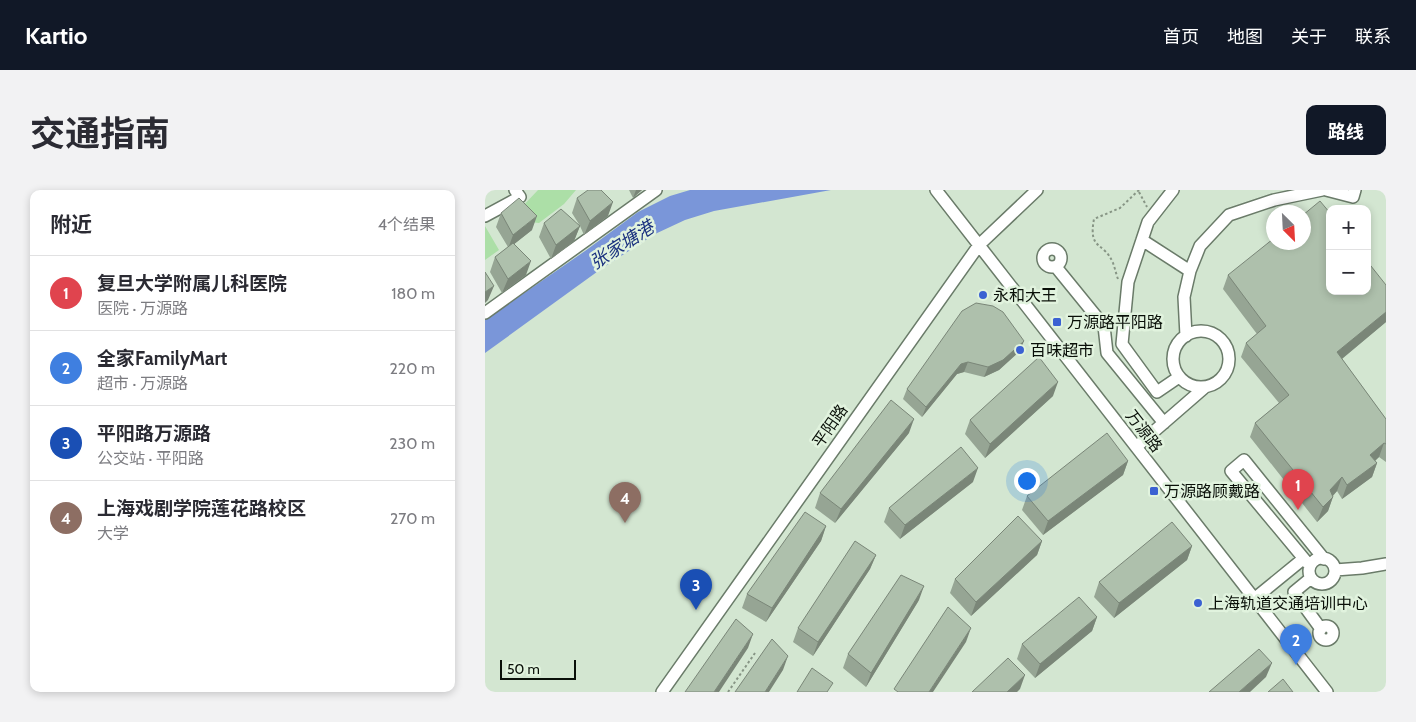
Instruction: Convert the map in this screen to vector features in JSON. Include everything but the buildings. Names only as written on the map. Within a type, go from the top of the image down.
[{"type":"street","points":[[485,313],[493,302],[656,190]]},
{"type":"street","name":"万源路","points":[[936,190],[1327,692]]},
{"type":"street","name":"平阳路","points":[[662,692],[979,245],[1037,190]]},
{"type":"street","points":[[1173,190],[1147,222],[1141,240],[1128,286],[1122,344],[1157,392],[1179,377]]},
{"type":"street","points":[[1186,336],[1184,297],[1190,270],[1200,246],[1229,215],[1274,200],[1321,190]]},
{"type":"street","points":[[1326,190],[1353,197],[1355,190]]},
{"type":"street","points":[[485,216],[521,192]]},
{"type":"street","points":[[1141,240],[1190,270]]},
{"type":"street","points":[[1056,267],[1104,326],[1107,352],[1164,423]]},
{"type":"street","points":[[1136,447],[1204,388],[1221,380],[1227,373],[1230,364],[1230,354],[1227,346],[1221,338],[1213,333],[1204,331],[1194,332],[1179,342],[1174,350],[1173,360],[1179,377],[1195,387],[1204,388]]},
{"type":"street","points":[[1244,460],[1335,570],[1332,578],[1326,583],[1318,583],[1311,578],[1307,562],[1231,471],[1244,460]]},
{"type":"street","points":[[1254,598],[1307,562],[1324,559]]},
{"type":"street","points":[[1335,570],[1386,564]]},
{"type":"street","points":[[1311,578],[1294,592],[1321,629]]},
{"type":"path","points":[[1128,286],[1119,281],[1113,263],[1094,242],[1091,234],[1094,219],[1120,208],[1139,190],[1152,216]]},
{"type":"path","points":[[728,692],[755,653]]},
{"type":"green space","points":[[538,190],[576,190],[564,204],[539,223],[530,222],[520,209]]},
{"type":"green space","points":[[485,226],[499,250],[485,260]]},
{"type":"water","name":"张家塘港","points":[[690,190],[831,190],[714,211],[685,220],[655,234],[601,269],[485,353],[485,320],[638,212],[670,196]]},
{"type":"place","name":"永和大王","points":[[983,295]]},
{"type":"place","name":"万源路平阳路","points":[[1057,322]]},
{"type":"place","name":"百味超市","points":[[1020,350]]},
{"type":"place","name":"万源路顾戴路","points":[[1154,491]]},
{"type":"place","name":"复旦大学附属儿科医院","points":[[1298,510]]},
{"type":"place","name":"上海戏剧学院莲花路校区","points":[[625,523]]},
{"type":"place","name":"上海轨道交通培训中心","points":[[1198,603]]},
{"type":"place","name":"平阳路万源路","points":[[696,610]]},
{"type":"place","name":"全家FamilyMart","points":[[1296,665]]}]
